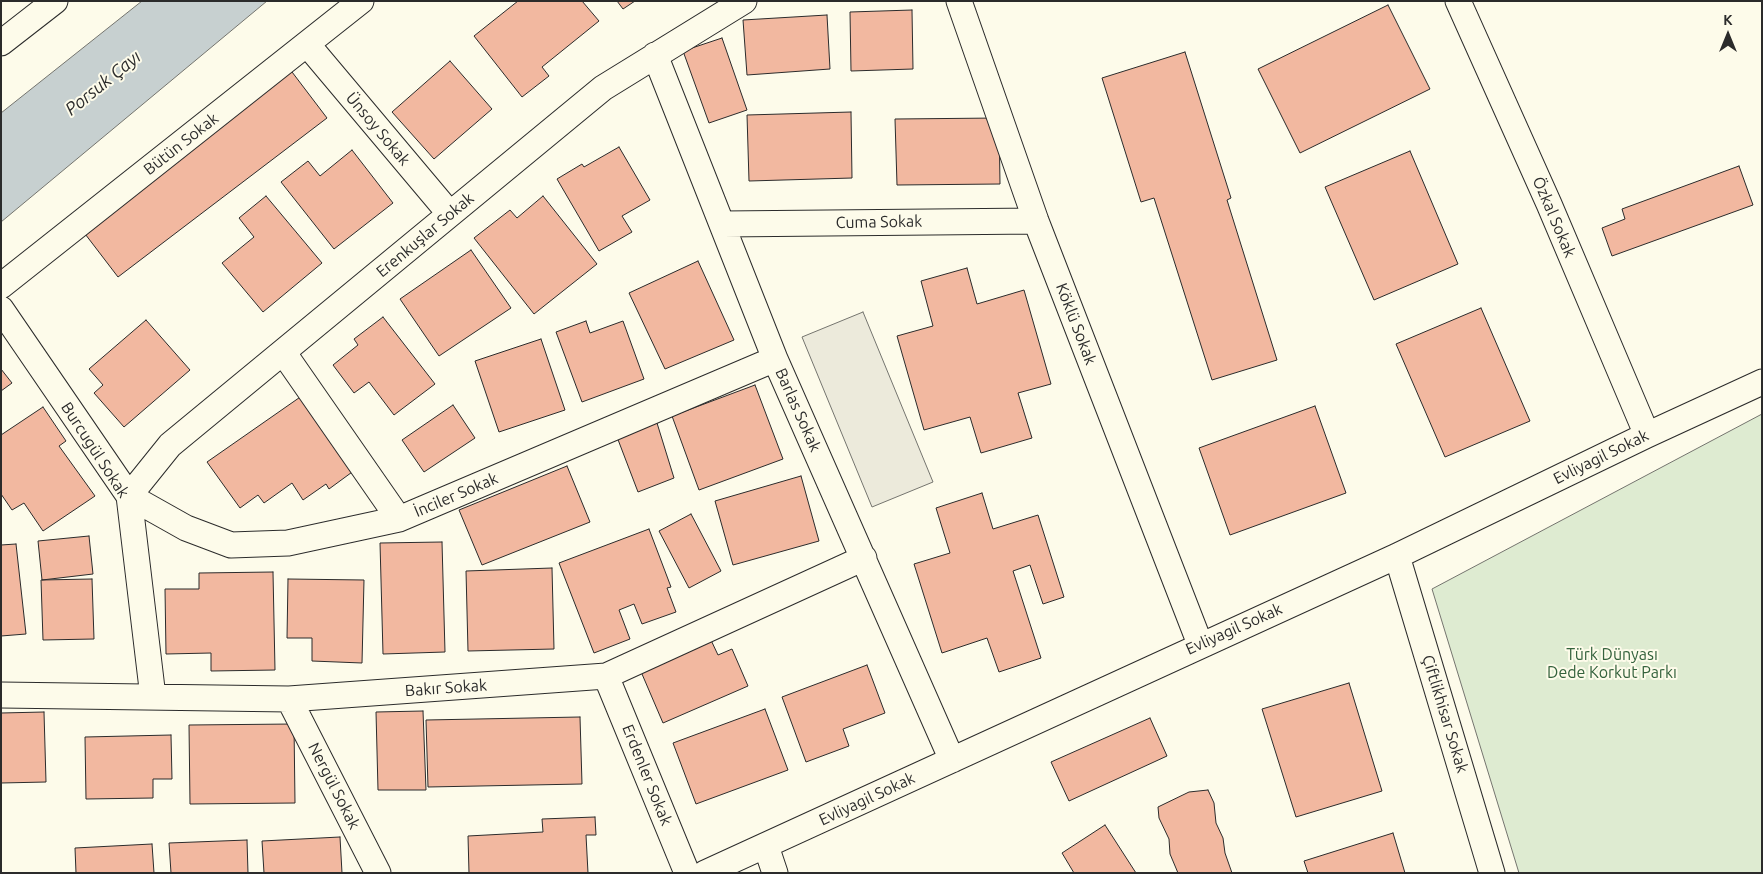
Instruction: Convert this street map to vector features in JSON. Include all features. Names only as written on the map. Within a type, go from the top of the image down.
[{"type":"street","points":[[1,43],[55,1]]},
{"type":"street","name":"Bütün Sokak","points":[[1,286],[361,1]]},
{"type":"street","name":"Erenkuşlar Sokak","points":[[129,496],[170,445],[603,88],[744,1]]},
{"type":"street","name":"Köklü Sokak","points":[[959,1],[1036,221],[1200,644]]},
{"type":"street","name":"Özkal Sokak","points":[[1458,1],[1549,204],[1647,435]]},
{"type":"street","name":"Ünsoy Sokak","points":[[307,44],[450,214]]},
{"type":"street","name":"Barlas Sokak","points":[[655,55],[775,359],[952,760]]},
{"type":"street","name":"Cuma Sokak","points":[[723,224],[1036,221]]},
{"type":"street","name":"Burcugül Sokak","points":[[1,309],[129,496],[153,697]]},
{"type":"street","points":[[282,352],[399,519]]},
{"type":"street","name":"İnciler Sokak","points":[[129,496],[186,528],[231,546],[288,543],[399,519],[775,359]]},
{"type":"street","name":"Evliyagil Sokak","points":[[705,873],[1200,644],[1397,556],[1647,435],[1762,382]]},
{"type":"street","name":"Çiftlikhisar Sokak","points":[[1397,556],[1492,873]]},
{"type":"street","name":"Bakır Sokak","points":[[1,695],[289,699],[606,676],[864,558]]},
{"type":"street","name":"Erdenler Sokak","points":[[606,676],[687,873]]},
{"type":"street","name":"Nergül Sokak","points":[[289,699],[378,873]]},
{"type":"street","points":[[766,846],[775,873]]},
{"type":"green space","name":"Türk Dünyası Dede Korkut Parkı","points":[[1762,414],[1762,873],[1519,873],[1432,589]]},
{"type":"shaded area","points":[[863,312],[933,482],[872,507],[802,337]]},
{"type":"water","name":"Porsuk Çayı","points":[[142,1],[267,1],[1,222],[1,113]]},
{"type":"building","points":[[518,1],[582,1],[599,21],[542,67],[549,76],[522,97],[474,36]]},
{"type":"building","points":[[617,1],[635,1],[623,9]]},
{"type":"building","points":[[1388,5],[1430,89],[1300,153],[1258,69]]},
{"type":"building","points":[[912,10],[913,69],[851,71],[850,12]]},
{"type":"building","points":[[827,15],[830,69],[747,75],[743,20]]},
{"type":"building","points":[[722,38],[747,110],[709,123],[683,51]]},
{"type":"building","points":[[1185,52],[1231,198],[1227,200],[1277,360],[1212,380],[1154,198],[1141,202],[1102,78]]},
{"type":"building","points":[[450,61],[492,109],[434,159],[392,112]]},
{"type":"building","points":[[289,68],[327,118],[118,277],[79,226]]},
{"type":"building","points":[[851,112],[852,178],[749,181],[747,115]]},
{"type":"building","points":[[999,118],[1000,184],[897,185],[895,119]]},
{"type":"building","points":[[619,147],[650,200],[622,216],[632,232],[599,251],[557,179],[582,164],[584,167]]},
{"type":"building","points":[[352,150],[393,203],[334,249],[281,182],[308,161],[320,176]]},
{"type":"building","points":[[1410,151],[1458,264],[1374,300],[1325,187]]},
{"type":"building","points":[[1739,166],[1753,205],[1612,256],[1602,228],[1625,219],[1622,209]]},
{"type":"building","points":[[266,196],[322,263],[263,312],[222,263],[254,237],[239,218]]},
{"type":"building","points":[[543,196],[597,264],[534,314],[474,238],[510,210],[517,218]]},
{"type":"building","points":[[471,250],[511,308],[439,356],[400,299]]},
{"type":"building","points":[[698,261],[734,340],[665,369],[629,293]]},
{"type":"building","points":[[967,268],[977,304],[1024,290],[1051,384],[1018,393],[1032,438],[981,453],[970,417],[924,430],[897,336],[933,326],[921,281]]},
{"type":"building","points":[[1481,308],[1530,421],[1445,457],[1396,344]]},
{"type":"building","points":[[383,317],[435,384],[394,415],[369,382],[354,393],[333,365],[358,345],[354,339]]},
{"type":"building","points":[[146,320],[190,370],[124,427],[94,393],[103,385],[89,369]]},
{"type":"building","points":[[586,321],[590,333],[623,321],[644,379],[582,402],[556,332]]},
{"type":"building","points":[[541,339],[565,410],[499,432],[475,361]]},
{"type":"building","points":[[1,369],[12,383],[1,391]]},
{"type":"building","points":[[755,385],[783,459],[699,490],[672,416]]},
{"type":"building","points":[[306,393],[359,467],[329,489],[326,484],[303,500],[292,483],[264,503],[258,495],[240,508],[207,462]]},
{"type":"building","points":[[453,405],[475,438],[424,472],[402,440]]},
{"type":"building","points":[[1315,406],[1346,493],[1230,535],[1199,448]]},
{"type":"building","points":[[43,407],[66,441],[59,446],[95,496],[43,531],[24,503],[12,510],[1,494],[1,435]]},
{"type":"building","points":[[657,423],[674,478],[638,492],[617,437]]},
{"type":"building","points":[[567,466],[590,522],[482,565],[459,510]]},
{"type":"building","points":[[801,476],[819,541],[733,565],[715,501]]},
{"type":"building","points":[[982,493],[993,529],[1038,515],[1064,597],[1043,604],[1030,565],[1013,571],[1041,658],[999,672],[987,638],[942,653],[914,564],[950,553],[936,508]]},
{"type":"building","points":[[691,514],[721,571],[689,588],[659,531]]},
{"type":"building","points":[[649,529],[671,587],[667,588],[676,612],[642,624],[634,604],[619,610],[630,639],[594,653],[559,563]]},
{"type":"building","points":[[89,536],[93,574],[42,580],[38,541]]},
{"type":"building","points":[[442,542],[445,652],[383,654],[380,543]]},
{"type":"building","points":[[16,544],[26,634],[1,636],[1,545]]},
{"type":"building","points":[[552,568],[554,649],[468,651],[466,571]]},
{"type":"building","points":[[273,572],[275,670],[211,671],[211,653],[166,654],[165,589],[199,589],[199,573]]},
{"type":"building","points":[[92,579],[94,639],[43,640],[41,580]]},
{"type":"building","points":[[288,579],[364,580],[362,663],[312,661],[312,638],[287,638]]},
{"type":"building","points":[[710,638],[718,655],[732,649],[748,686],[663,723],[639,667]]},
{"type":"building","points":[[867,665],[885,713],[843,729],[849,746],[806,762],[782,697]]},
{"type":"building","points":[[1349,683],[1382,791],[1296,817],[1262,709]]},
{"type":"building","points":[[765,709],[788,770],[696,804],[673,743]]},
{"type":"building","points":[[423,711],[426,790],[378,790],[376,712]]},
{"type":"building","points":[[44,712],[46,782],[1,783],[1,713]]},
{"type":"building","points":[[580,717],[582,784],[428,787],[426,720]]},
{"type":"building","points":[[1150,718],[1167,756],[1069,801],[1051,762]]},
{"type":"building","points":[[294,724],[295,803],[190,804],[189,725]]},
{"type":"building","points":[[171,735],[172,779],[153,779],[153,798],[86,799],[85,737]]},
{"type":"building","points":[[1208,790],[1214,803],[1216,823],[1223,838],[1225,853],[1232,873],[1178,873],[1170,854],[1169,839],[1159,818],[1158,807],[1189,792]]},
{"type":"building","points":[[595,817],[596,835],[586,835],[588,873],[469,873],[468,836],[543,832],[542,819]]},
{"type":"building","points":[[1105,825],[1136,873],[1074,873],[1062,853]]},
{"type":"building","points":[[1393,833],[1405,873],[1308,873],[1304,861]]},
{"type":"building","points":[[340,837],[342,873],[264,873],[262,841]]},
{"type":"building","points":[[247,840],[248,873],[171,873],[169,843]]},
{"type":"building","points":[[152,844],[154,873],[76,873],[75,848]]}]
